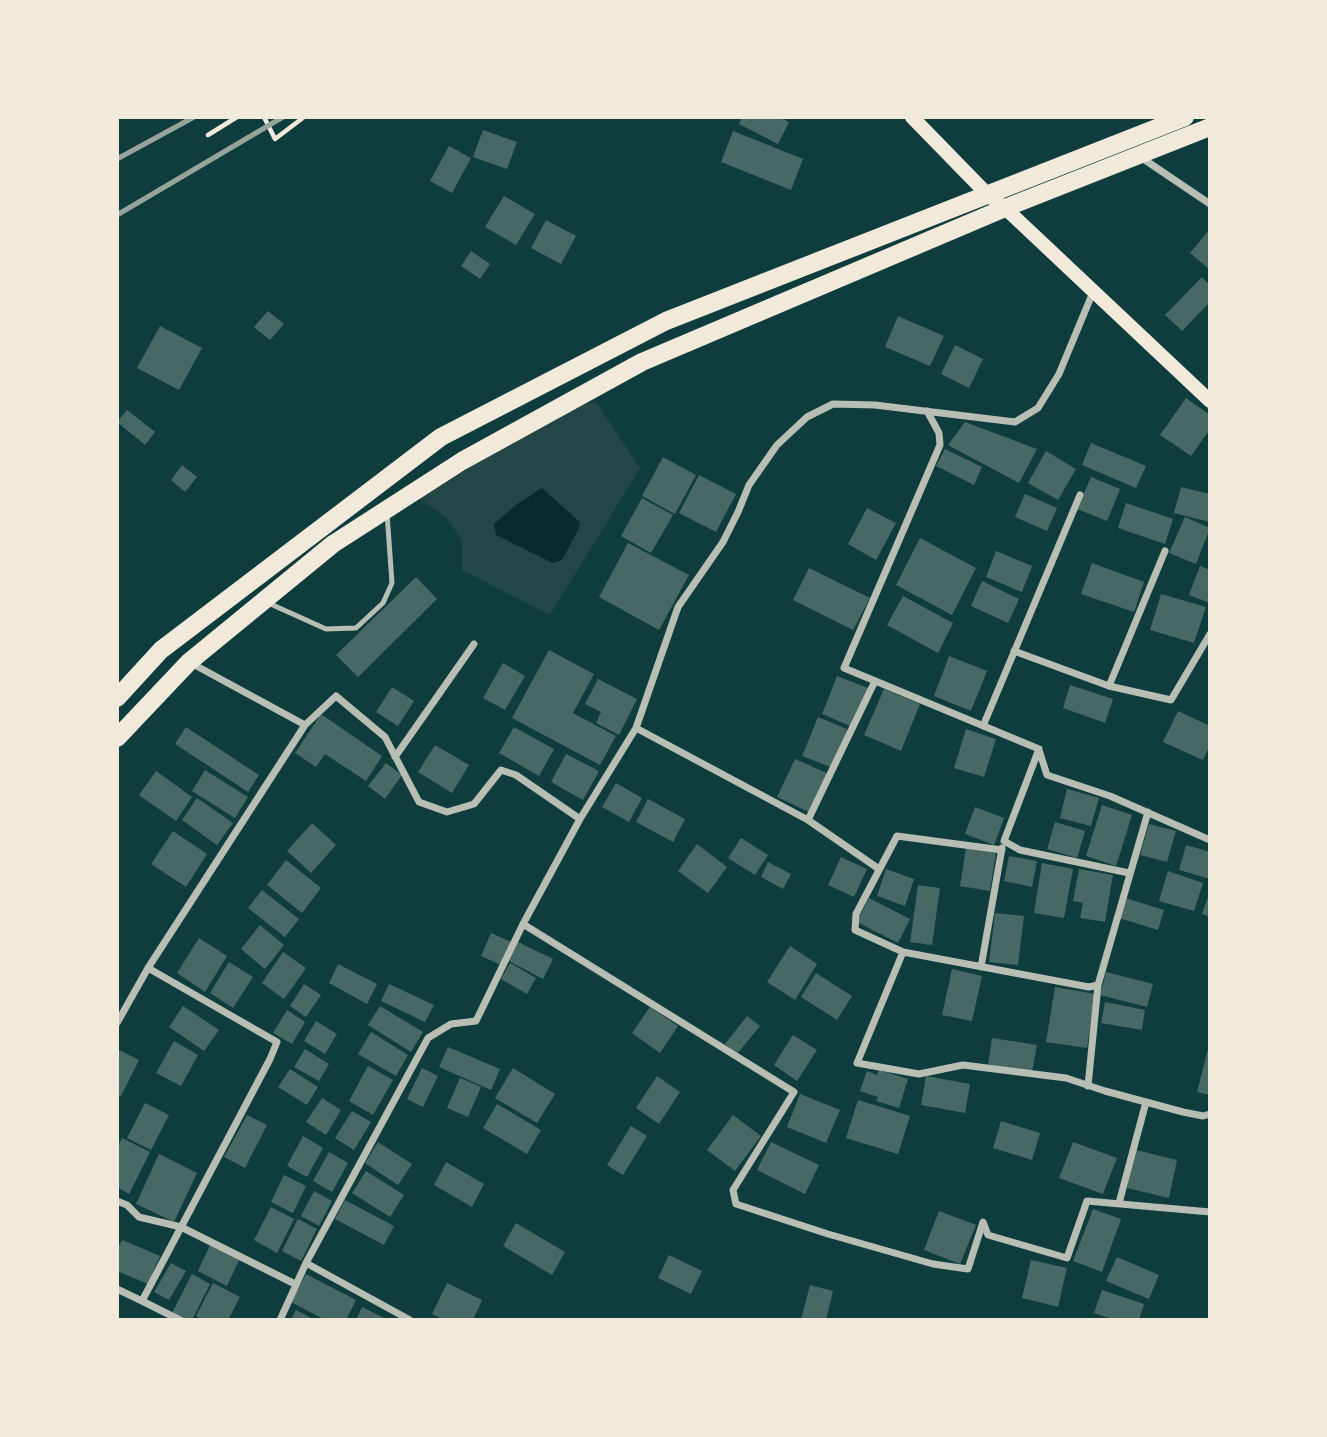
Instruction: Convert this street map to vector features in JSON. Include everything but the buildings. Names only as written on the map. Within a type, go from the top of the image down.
[{"type":"highway","points":[[117,698],[161,650],[441,437],[666,321],[1185,117]]},
{"type":"highway","points":[[117,738],[189,662],[333,544],[462,461],[642,362],[1004,208],[1210,127]]},
{"type":"main road","points":[[912,117],[988,195],[1210,401]]},
{"type":"street","points":[[1139,155],[1210,204]]},
{"type":"street","points":[[280,1320],[306,1263],[428,1038],[452,1024],[476,1021],[523,924],[580,819],[636,728],[678,607],[723,542],[749,485],[777,445],[807,417],[833,404],[875,405],[1015,422],[1038,408],[1059,374],[1093,292]]},
{"type":"street","points":[[927,411],[939,433],[940,445],[844,668],[1039,749]]},
{"type":"street","points":[[983,726],[1080,495]]},
{"type":"street","points":[[1109,686],[1165,551]]},
{"type":"street","points":[[1014,651],[1109,686],[1171,700],[1210,634]]},
{"type":"street","points":[[395,757],[474,644]]},
{"type":"street","points":[[189,662],[305,725]]},
{"type":"street","points":[[808,820],[876,681]]},
{"type":"street","points":[[117,1023],[148,968],[305,725],[336,696],[385,737],[419,802],[447,812],[474,804],[501,770],[516,775],[580,819]]},
{"type":"street","points":[[636,728],[808,820],[879,869]]},
{"type":"street","points":[[1039,749],[1047,775],[1110,796],[1210,840]]},
{"type":"street","points":[[981,967],[1003,841],[1039,749]]},
{"type":"street","points":[[1088,1086],[1098,985],[1148,812]]},
{"type":"street","points":[[1002,850],[897,836],[856,914],[855,930],[903,953],[1089,988],[1098,985]]},
{"type":"street","points":[[1003,841],[1020,850],[1129,873]]},
{"type":"street","points":[[523,924],[794,1093],[733,1190],[736,1204],[933,1264],[968,1269],[983,1223],[988,1235],[1067,1258],[1087,1201],[1210,1212]]},
{"type":"street","points":[[903,953],[856,1063],[919,1074],[963,1065],[1066,1078],[1146,1102],[1203,1116],[1210,1114]]},
{"type":"street","points":[[142,1301],[271,1059],[277,1042],[148,968]]},
{"type":"street","points":[[1119,1203],[1146,1102]]},
{"type":"street","points":[[117,1201],[127,1205],[139,1217],[181,1227],[295,1284]]},
{"type":"street","points":[[306,1263],[410,1320]]},
{"type":"street","points":[[117,1289],[180,1320]]},
{"type":"lane","points":[[263,601],[326,629],[356,628],[383,603],[392,583],[387,510]]},
{"type":"path","points":[[208,135],[237,117]]},
{"type":"path","points":[[264,117],[275,139],[304,117]]},
{"type":"shaded area","points":[[596,402],[640,468],[550,615],[462,570],[462,540],[447,519],[414,494],[564,408]]},
{"type":"shaded area","points":[[542,488],[580,522],[562,560],[553,563],[496,535],[494,524],[517,504]]},
{"type":"railway","points":[[117,159],[194,117]]},
{"type":"railway","points":[[117,215],[283,117]]}]
